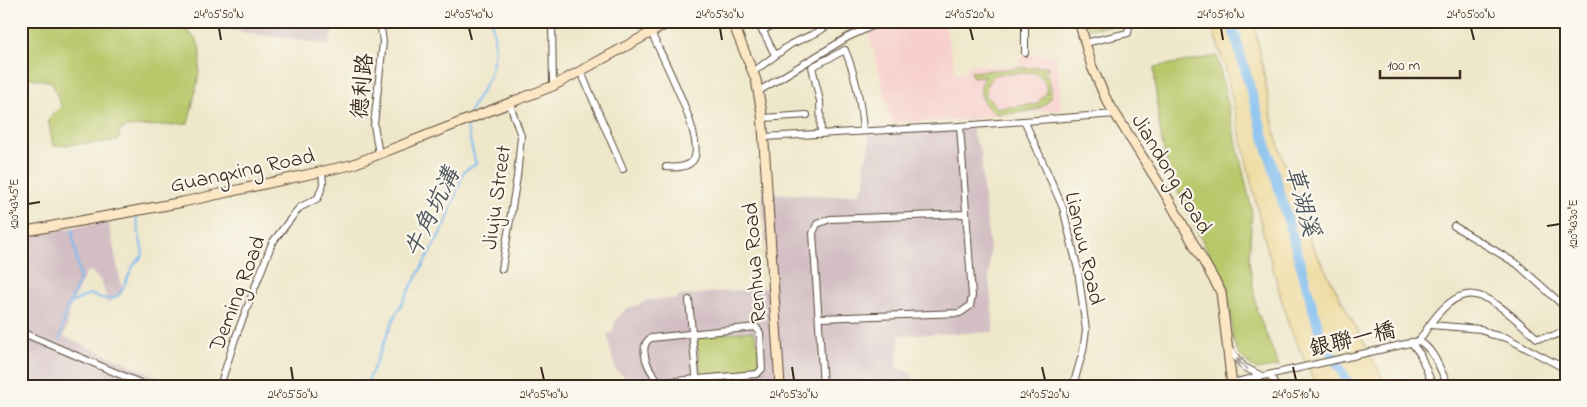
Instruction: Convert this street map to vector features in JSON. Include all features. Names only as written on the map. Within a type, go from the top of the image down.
[{"type":"main road","name":"Guangxing Road","points":[[21,232],[183,202],[351,165],[553,86],[672,21]]},
{"type":"main road","name":"Renhua Road","points":[[732,21],[753,72],[759,91],[763,118],[780,386]]},
{"type":"main road","name":"Jiandong Road","points":[[1079,21],[1096,76],[1114,114],[1140,151],[1219,288],[1224,313],[1226,345],[1232,384]]},
{"type":"street","name":"德利路","points":[[379,154],[374,125],[383,42],[380,21]]},
{"type":"street","points":[[552,21],[553,86]]},
{"type":"street","points":[[737,31],[756,21],[775,55]]},
{"type":"street","points":[[759,91],[848,37],[883,21]]},
{"type":"street","points":[[1025,21],[1025,52]]},
{"type":"street","points":[[1085,43],[1128,33],[1130,21]]},
{"type":"street","points":[[753,72],[790,44],[832,22]]},
{"type":"street","points":[[762,31],[776,23]]},
{"type":"street","points":[[651,32],[689,116],[694,137],[695,156],[693,161],[687,165],[666,167]]},
{"type":"street","points":[[821,134],[820,101],[812,67],[845,50],[852,68],[861,111],[862,131]]},
{"type":"street","points":[[581,72],[623,169]]},
{"type":"street","name":"Jiuju Street","points":[[502,269],[521,136],[509,102]]},
{"type":"street","points":[[764,137],[1025,122],[1114,114]]},
{"type":"street","points":[[763,118],[807,115]]},
{"type":"street","name":"Lianwu Road","points":[[1025,122],[1063,208],[1078,270],[1086,330],[1083,351],[1073,386]]},
{"type":"street","points":[[819,318],[964,312],[972,303],[960,126]]},
{"type":"street","name":"Deming Road","points":[[220,386],[235,339],[272,243],[299,208],[318,198],[323,184],[322,171]]},
{"type":"street","points":[[823,386],[813,233],[820,222],[830,219],[966,214]]},
{"type":"street","points":[[1454,226],[1517,264],[1566,308]]},
{"type":"street","points":[[1433,386],[1420,354],[1411,342],[1419,341],[1449,303],[1463,294],[1474,293],[1493,300],[1537,338],[1554,336],[1566,330]]},
{"type":"street","points":[[689,300],[697,383]]},
{"type":"street","points":[[1430,325],[1481,328],[1490,334],[1508,338],[1566,369]]},
{"type":"street","points":[[756,327],[760,333],[762,369],[757,374],[697,383],[666,383],[658,381],[643,351],[644,344],[648,339],[756,327]]},
{"type":"street","points":[[21,332],[147,386]]},
{"type":"street","points":[[1419,341],[1432,353],[1449,386]]},
{"type":"street","name":"銀聯一橋","points":[[1269,375],[1411,342]]},
{"type":"street","points":[[1226,345],[1244,367],[1269,375],[1276,386]]},
{"type":"street","name":"Jiandong Road","points":[[1232,384],[1269,375]]},
{"type":"shaded area","points":[[191,21],[335,21],[329,45],[194,25]]},
{"type":"shaded area","points":[[892,21],[944,21],[956,74],[967,71],[966,66],[970,65],[1000,67],[1019,65],[1019,58],[1024,58],[1025,54],[1054,56],[1057,58],[1061,110],[983,116],[976,119],[892,123],[869,34]]},
{"type":"shaded area","points":[[973,128],[973,137],[981,151],[983,190],[990,249],[989,278],[994,332],[900,335],[896,368],[912,374],[913,386],[628,386],[625,377],[615,370],[607,334],[612,333],[616,319],[627,308],[647,300],[678,299],[678,296],[770,287],[762,193],[839,196],[860,193],[861,186],[865,185],[864,161],[869,152],[869,134]]},
{"type":"shaded area","points":[[108,221],[123,293],[108,303],[105,301],[107,298],[101,281],[91,271],[86,272],[69,311],[67,329],[63,336],[179,386],[21,386],[21,238]]},
{"type":"green space","points":[[21,21],[183,21],[185,28],[198,43],[200,51],[199,71],[188,124],[126,127],[120,131],[118,141],[53,146],[48,119],[61,106],[52,82],[25,77],[21,73]]},
{"type":"green space","points":[[1085,21],[1126,21],[1126,24],[1087,29]]},
{"type":"green space","points":[[1217,56],[1252,211],[1249,260],[1257,311],[1279,366],[1257,370],[1246,361],[1235,345],[1227,297],[1215,266],[1177,191],[1163,148],[1159,121],[1154,67]]},
{"type":"green space","points":[[1048,66],[1049,71],[1043,71],[1048,77],[1050,84],[1050,97],[1046,104],[1039,108],[1022,112],[997,114],[988,107],[982,98],[981,87],[985,76],[972,77],[971,72]],"holes":[[[1031,72],[1043,79],[1046,85],[1047,92],[1037,104],[998,108],[986,96],[987,84],[995,75]]]},
{"type":"green space","points":[[752,331],[759,350],[759,366],[757,370],[701,376],[697,340],[699,336]]},
{"type":"green space","points":[[1266,379],[1271,386],[1241,386],[1242,385]]},
{"type":"sand","points":[[1210,21],[1254,21],[1275,134],[1310,241],[1387,386],[1316,386],[1289,326],[1262,229],[1225,67]]},
{"type":"waterway","name":"牛角坑溝","points":[[469,115],[488,79],[493,63],[495,46],[491,21]]},
{"type":"waterway","name":"草湖溪","points":[[1231,21],[1320,333],[1350,386]]},
{"type":"waterway","name":"牛角坑溝","points":[[366,386],[394,318],[446,223],[464,171],[476,164],[467,128],[468,122]]},
{"type":"waterway","points":[[70,304],[89,294],[100,298],[114,298],[122,290],[134,265],[143,255],[136,216]]},
{"type":"waterway","points":[[60,340],[66,310],[80,280],[72,229]]}]
